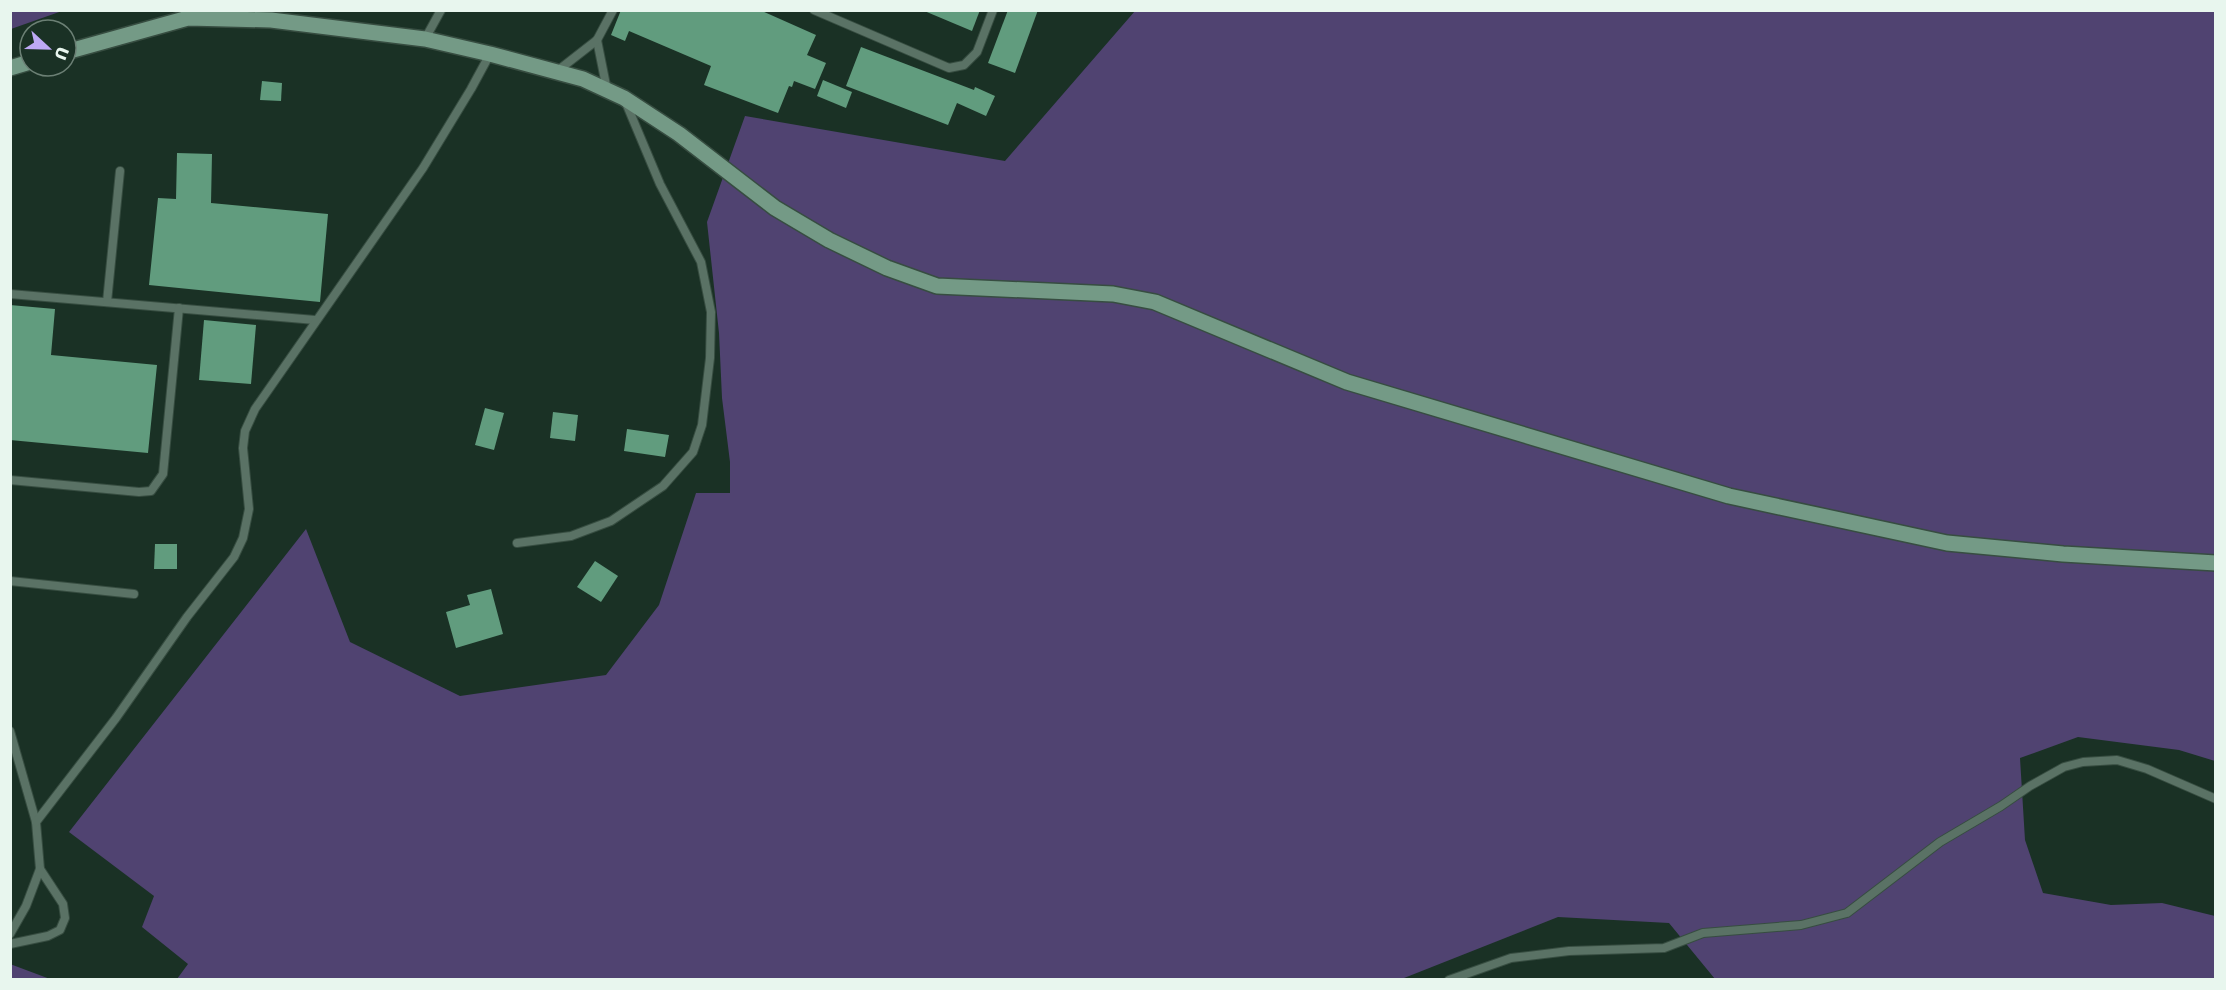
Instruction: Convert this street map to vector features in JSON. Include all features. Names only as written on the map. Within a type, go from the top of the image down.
[{"type":"main road","points":[[78,48],[190,14],[271,20],[425,39],[490,54],[583,79],[607,90],[679,134],[775,208],[829,240],[887,267],[937,286],[1113,294],[1155,302],[1347,382],[1740,499],[1947,543],[2063,554],[2216,563]]},
{"type":"lane","points":[[425,39],[441,10]]},
{"type":"lane","points":[[556,72],[597,40],[613,10]]},
{"type":"lane","points":[[814,10],[949,68],[964,65],[977,52],[993,10]]},
{"type":"lane","points":[[597,40],[607,90]]},
{"type":"lane","points":[[36,822],[116,718],[234,557],[243,538],[249,509],[243,448],[246,431],[255,409],[315,320],[357,266],[423,168],[490,54]]},
{"type":"lane","points":[[517,543],[572,536],[611,521],[663,486],[693,452],[702,425],[710,358],[711,312],[701,262],[660,184],[624,99]]},
{"type":"lane","points":[[107,302],[120,171]]},
{"type":"lane","points":[[10,294],[315,320]]},
{"type":"lane","points":[[10,480],[139,492],[151,491],[163,474],[179,308]]},
{"type":"lane","points":[[10,581],[134,594]]},
{"type":"lane","points":[[10,731],[36,822],[40,869],[26,906],[10,934]]},
{"type":"lane","points":[[1449,980],[1511,958],[1569,951],[1664,948],[1704,933],[1802,925],[1847,914],[1940,842],[2064,767],[2083,762],[2117,760],[2147,769],[2216,799]]},
{"type":"lane","points":[[10,944],[48,936],[60,930],[65,918],[63,904],[40,869]]},
{"type":"shaded area","points":[[11,10],[62,10],[42,18],[18,18],[18,27],[11,29]]},
{"type":"shaded area","points":[[1135,11],[2215,11],[2215,761],[2179,750],[2078,737],[2020,758],[2025,840],[2043,893],[2111,905],[2162,903],[2215,916],[2215,979],[1715,979],[1669,923],[1558,917],[1399,980],[177,979],[188,964],[142,927],[154,896],[69,832],[306,529],[350,642],[460,696],[606,675],[659,605],[696,493],[730,493],[730,462],[722,398],[719,333],[707,222],[745,116],[1005,161]]},
{"type":"shaded area","points":[[10,964],[50,979],[11,979]]},
{"type":"building","points":[[621,10],[760,10],[816,35],[807,55],[826,63],[815,89],[794,81],[792,87],[789,86],[778,113],[704,85],[711,66],[629,31],[625,41],[611,35]]},
{"type":"building","points":[[922,10],[980,10],[972,31]]},
{"type":"building","points":[[1008,10],[1038,10],[1015,73],[988,63]]},
{"type":"building","points":[[861,47],[995,96],[986,116],[957,103],[948,125],[846,86]]},
{"type":"building","points":[[823,80],[852,92],[846,108],[817,96]]},
{"type":"building","points":[[262,81],[282,83],[281,101],[260,100]]},
{"type":"building","points":[[177,153],[212,154],[211,203],[328,214],[320,302],[149,285],[158,198],[176,199]]},
{"type":"building","points":[[10,305],[55,309],[51,355],[157,365],[148,453],[10,440]]},
{"type":"building","points":[[204,320],[256,325],[251,384],[199,380]]},
{"type":"building","points":[[485,408],[504,413],[494,450],[475,445]]},
{"type":"building","points":[[553,412],[578,415],[575,441],[550,438]]},
{"type":"building","points":[[627,429],[669,435],[665,457],[624,451]]},
{"type":"building","points":[[155,544],[177,544],[177,569],[154,569]]},
{"type":"building","points":[[595,561],[618,576],[601,602],[577,587]]},
{"type":"building","points":[[491,589],[503,634],[456,648],[446,612],[470,605],[467,595]]}]
